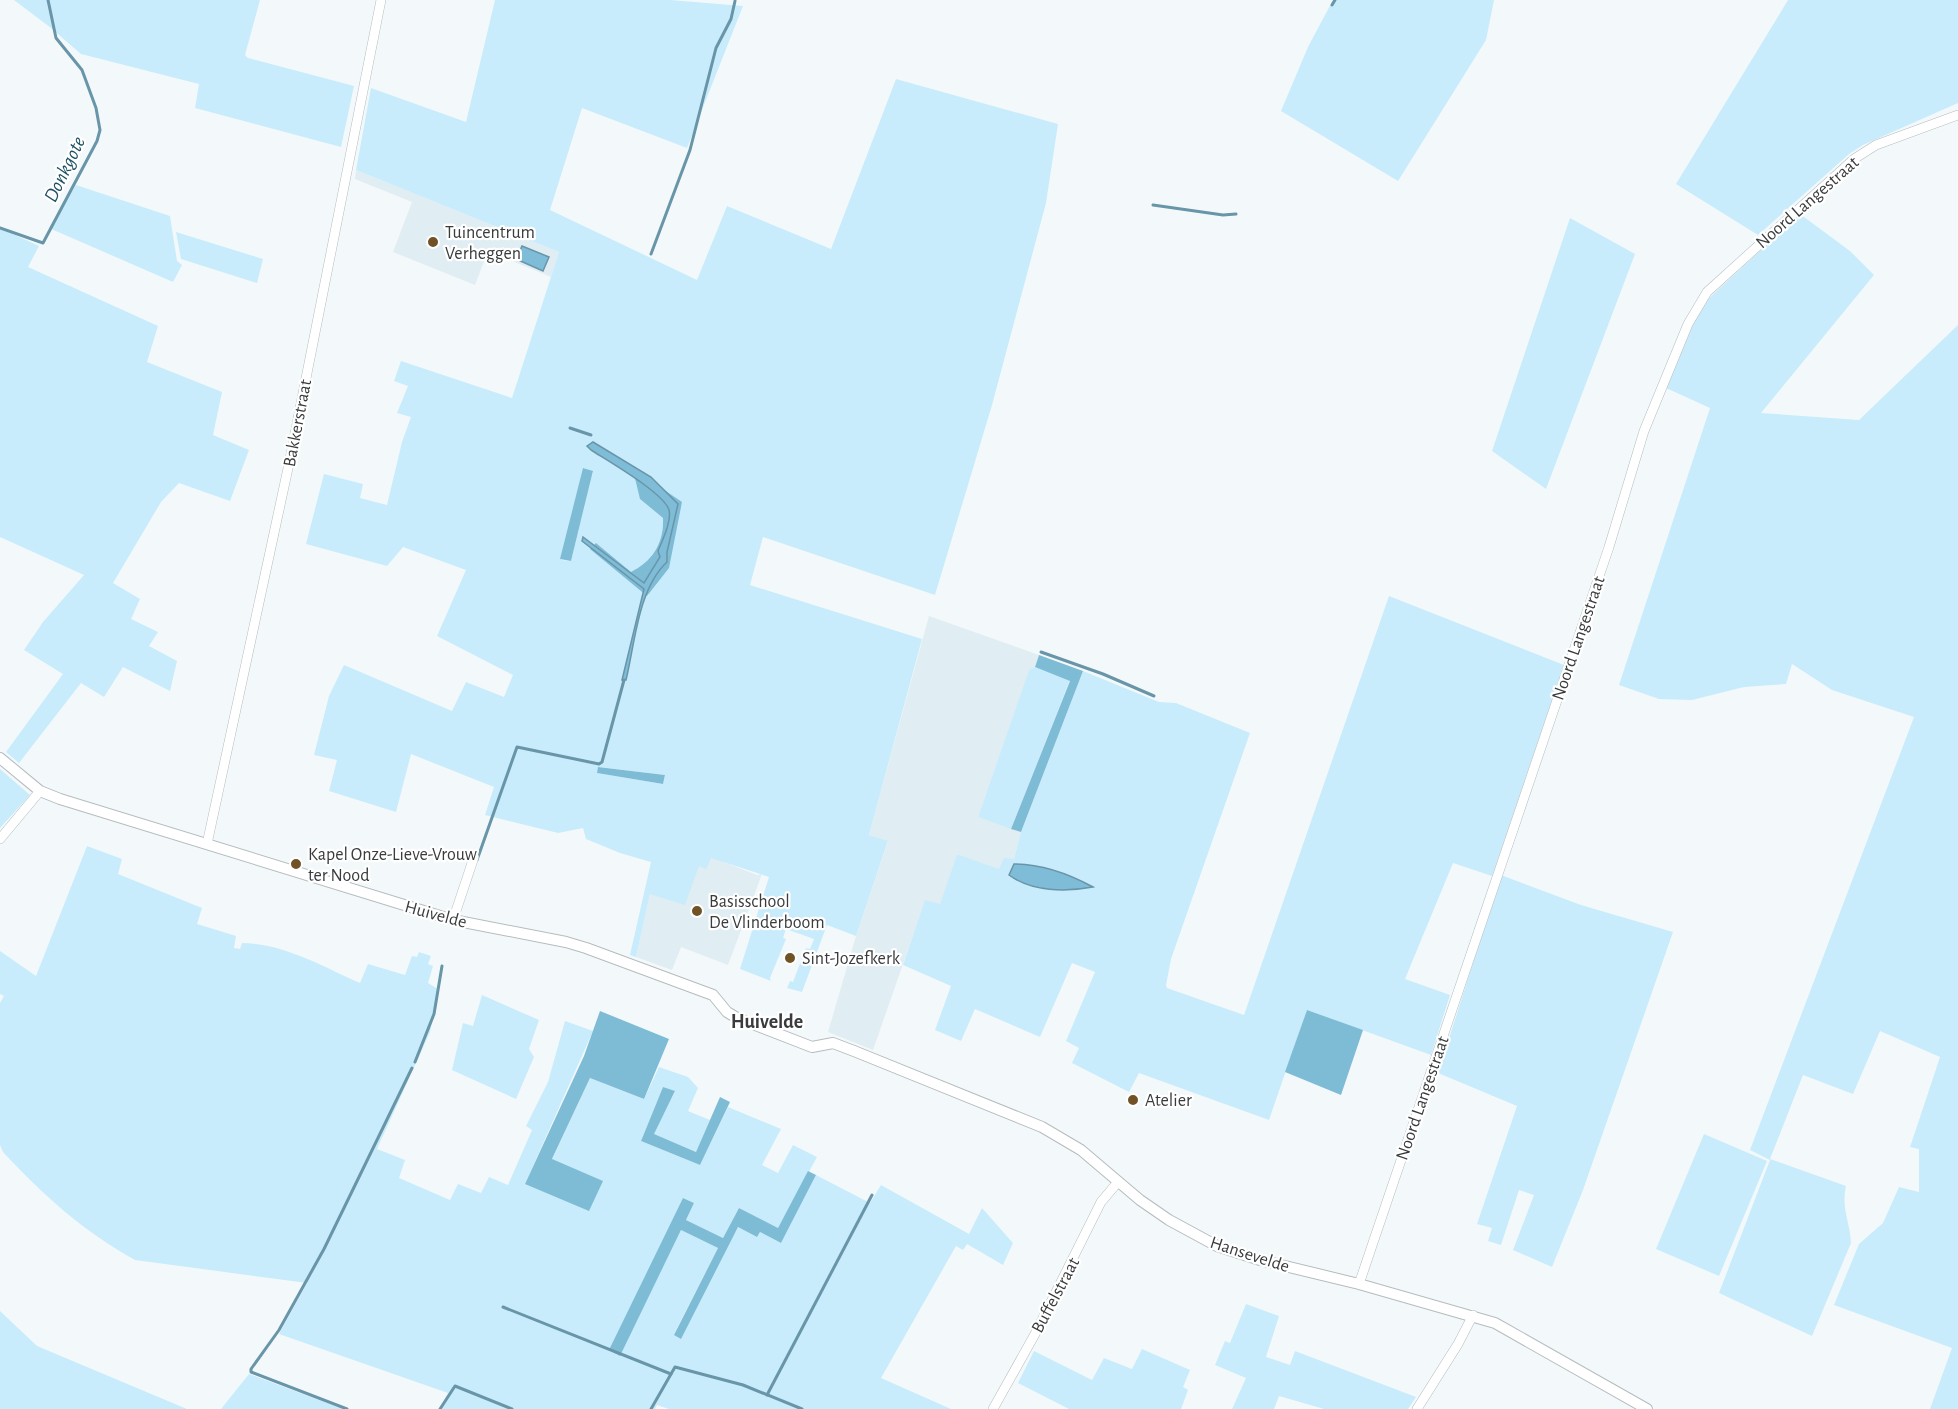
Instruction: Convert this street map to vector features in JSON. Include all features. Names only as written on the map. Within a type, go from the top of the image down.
[{"type":"street","name":"Bakkerstraat","points":[[207,844],[290,459],[381,0]]},
{"type":"street","name":"Noord Langestraat","points":[[1359,1284],[1609,547],[1644,431],[1688,324],[1707,292],[1854,159],[1876,145],[1958,115]]},
{"type":"street","name":"Huivelde","points":[[0,758],[40,791],[453,920],[586,948],[713,995],[727,1012],[737,1018],[812,1047],[833,1043],[872,1058]]},
{"type":"street","points":[[0,840],[40,791]]},
{"type":"street","points":[[453,920],[474,857]]},
{"type":"street","name":"Hansevelde","points":[[872,1058],[1042,1127],[1081,1150],[1118,1182],[1169,1220],[1217,1246],[1260,1260],[1473,1315],[1514,1332],[1647,1409]]},
{"type":"street","name":"Buffelstraat","points":[[993,1409],[1035,1334],[1101,1202],[1118,1182]]},
{"type":"street","points":[[1417,1409],[1458,1344],[1473,1315]]},
{"type":"shaded area","points":[[14,0],[260,0],[245,55],[248,58],[354,86],[341,147],[195,108],[199,84],[81,54]]},
{"type":"shaded area","points":[[495,0],[670,0],[743,6],[687,148],[582,108],[550,210],[697,280],[727,206],[831,249],[896,79],[1058,124],[1046,203],[992,405],[935,595],[763,537],[750,585],[922,639],[869,835],[888,841],[856,936],[827,925],[802,992],[787,988],[790,981],[793,982],[806,948],[810,949],[814,939],[786,929],[783,938],[786,939],[770,978],[771,981],[740,969],[769,877],[711,858],[706,869],[699,866],[685,905],[650,894],[636,957],[630,955],[651,862],[620,853],[586,839],[583,828],[558,833],[485,815],[494,787],[411,754],[396,812],[329,791],[337,760],[314,755],[329,696],[344,665],[452,711],[466,682],[504,697],[513,675],[437,636],[466,570],[403,547],[387,566],[306,544],[324,474],[363,484],[360,498],[387,505],[402,442],[411,417],[397,413],[408,386],[394,381],[401,361],[512,398],[559,252],[356,170],[371,88],[466,122]],"holes":[[[584,468],[593,472],[571,561],[561,560]],[[640,499],[682,503],[648,596],[596,543],[631,572],[639,568],[656,550],[662,535],[663,518]],[[599,767],[665,776],[663,784],[597,773]]]},
{"type":"shaded area","points":[[1333,0],[1494,0],[1486,40],[1398,181],[1281,111],[1308,47]]},
{"type":"shaded area","points":[[1788,0],[1958,0],[1958,103],[1863,145],[1849,154],[1758,235],[1676,184]]},
{"type":"shaded area","points":[[356,170],[559,252],[551,277],[488,251],[475,285],[393,252],[412,202],[355,179]]},
{"type":"shaded area","points":[[76,185],[170,216],[177,261],[182,265],[173,282],[49,228]]},
{"type":"shaded area","points":[[1800,214],[1850,251],[1874,275],[1761,413],[1859,420],[1958,325],[1958,1409],[1930,1409],[1952,1348],[1834,1305],[1859,1244],[1883,1223],[1899,1187],[1919,1192],[1919,1149],[1910,1147],[1940,1057],[1880,1031],[1853,1094],[1803,1075],[1770,1159],[1846,1186],[1845,1208],[1851,1243],[1812,1336],[1719,1293],[1770,1160],[1750,1150],[1914,717],[1832,690],[1792,664],[1786,684],[1744,687],[1692,700],[1659,699],[1619,685],[1710,408],[1666,388],[1695,320],[1708,299]]},
{"type":"shaded area","points":[[1570,218],[1635,254],[1546,489],[1492,451]]},
{"type":"shaded area","points":[[0,228],[39,246],[28,267],[158,326],[147,362],[222,392],[213,435],[249,450],[230,501],[179,483],[161,502],[113,583],[140,599],[131,619],[158,632],[149,646],[177,661],[170,691],[123,667],[104,697],[81,683],[19,763],[6,752],[63,674],[24,650],[43,622],[84,575],[0,537]]},
{"type":"shaded area","points":[[176,232],[263,259],[257,283],[181,259]]},
{"type":"shaded area","points":[[522,246],[549,257],[543,271],[516,259]]},
{"type":"shaded area","points":[[593,442],[651,477],[678,504],[667,552],[667,562],[657,573],[644,601],[626,680],[622,680],[644,589],[582,541],[583,537],[644,583],[660,557],[658,551],[670,515],[665,503],[647,486],[587,446]]},
{"type":"shaded area","points":[[583,468],[593,471],[571,561],[560,559]]},
{"type":"shaded area","points":[[634,474],[645,477],[682,502],[669,568],[647,596],[590,549],[596,543],[631,572],[639,568],[656,550],[662,535],[663,518],[640,499]]},
{"type":"shaded area","points":[[1389,596],[1564,665],[1492,876],[1453,863],[1405,979],[1450,995],[1431,1055],[1307,1010],[1269,1120],[1139,1073],[1129,1092],[1072,1063],[1079,1048],[1066,1041],[1095,972],[1072,963],[1040,1037],[975,1009],[961,1041],[935,1030],[951,986],[903,965],[925,900],[940,904],[957,854],[999,869],[1004,858],[1014,859],[1021,832],[1083,671],[1159,702],[1176,703],[1250,733],[1171,959],[1166,985],[1167,988],[1244,1015]]},
{"type":"shaded area","points":[[929,616],[1039,655],[1035,667],[1029,671],[978,817],[1021,832],[1014,859],[1000,870],[957,854],[940,905],[925,901],[873,1050],[828,1032],[856,936],[888,842],[869,835]]},
{"type":"shaded area","points":[[1039,655],[1083,671],[1021,832],[1011,829],[1070,681],[1035,667]]},
{"type":"shaded area","points":[[1035,667],[1070,680],[1011,829],[978,817],[1029,670]]},
{"type":"shaded area","points":[[598,767],[665,775],[663,784],[597,773]]},
{"type":"shaded area","points":[[0,769],[30,795],[0,828]]},
{"type":"shaded area","points":[[87,846],[122,859],[118,874],[202,908],[197,924],[236,936],[234,948],[240,949],[242,943],[288,951],[360,983],[368,964],[405,975],[412,956],[417,957],[419,952],[431,956],[428,964],[433,966],[428,983],[438,989],[430,1032],[377,1149],[405,1160],[399,1178],[450,1200],[458,1184],[481,1193],[489,1177],[508,1185],[532,1130],[526,1126],[548,1082],[565,1021],[593,1031],[525,1184],[602,1181],[552,1160],[590,1078],[644,1099],[659,1067],[688,1077],[698,1088],[688,1111],[710,1120],[696,1152],[653,1134],[675,1092],[663,1087],[641,1141],[700,1165],[728,1107],[781,1129],[762,1165],[778,1173],[793,1145],[817,1157],[778,1228],[739,1208],[723,1238],[686,1220],[694,1203],[683,1198],[620,1355],[681,1230],[718,1248],[674,1334],[738,1227],[757,1237],[760,1232],[781,1243],[816,1175],[870,1203],[881,1185],[969,1234],[982,1208],[1013,1243],[1003,1265],[967,1244],[963,1250],[956,1246],[881,1378],[951,1409],[669,1409],[657,1405],[655,1409],[440,1409],[448,1393],[279,1334],[307,1283],[135,1260],[116,1249],[81,1225],[49,1198],[3,1152],[0,1145],[0,1003],[4,996],[0,994],[0,951],[36,976]]},
{"type":"shaded area","name":"Basisschool De Vlinderboom","points":[[711,857],[757,875],[762,874],[728,965],[681,947],[672,970],[636,957],[650,894]]},
{"type":"shaded area","points":[[1014,864],[1055,871],[1093,887],[1061,890],[1028,885],[1009,875]]},
{"type":"shaded area","points":[[1501,875],[1581,905],[1673,932],[1583,1190],[1552,1267],[1513,1250],[1534,1195],[1519,1190],[1501,1245],[1488,1241],[1492,1228],[1477,1224],[1517,1106],[1438,1073]]},
{"type":"shaded area","points":[[482,995],[539,1020],[529,1049],[534,1057],[516,1099],[452,1070],[463,1023],[473,1026]]},
{"type":"shaded area","points":[[1307,1010],[1363,1030],[1341,1095],[1285,1072]]},
{"type":"shaded area","points":[[600,1011],[669,1039],[644,1099],[590,1078],[552,1159],[603,1181],[589,1211],[525,1184],[584,1056]]},
{"type":"shaded area","points":[[663,1087],[675,1091],[654,1134],[696,1152],[720,1097],[730,1102],[700,1165],[641,1141]]},
{"type":"shaded area","points":[[1704,1134],[1767,1161],[1719,1276],[1656,1249]]},
{"type":"shaded area","points":[[808,1171],[816,1175],[781,1243],[760,1232],[757,1237],[738,1227],[681,1339],[674,1335],[718,1248],[681,1230],[620,1356],[609,1350],[683,1198],[694,1203],[686,1220],[723,1238],[739,1208],[778,1228]]},
{"type":"shaded area","points":[[1246,1304],[1279,1316],[1266,1357],[1290,1365],[1295,1351],[1416,1397],[1408,1409],[1324,1409],[1279,1396],[1274,1409],[1232,1409],[1246,1378],[1215,1365],[1225,1341],[1230,1343]]},
{"type":"shaded area","points":[[0,1311],[37,1346],[187,1409],[0,1409]]},
{"type":"shaded area","points":[[1142,1349],[1190,1370],[1183,1387],[1188,1390],[1181,1409],[1069,1409],[1018,1383],[1034,1351],[1092,1380],[1104,1358],[1132,1369]]},
{"type":"shaded area","points":[[249,1374],[343,1409],[221,1409]]},
{"type":"waterway","name":"Donkgote","points":[[0,228],[43,243],[97,141],[100,130],[96,108],[82,70],[56,38],[48,0]]},
{"type":"waterway","points":[[1332,5],[1335,0]]},
{"type":"waterway","points":[[651,254],[690,150],[716,48],[731,19],[735,1]]},
{"type":"waterway","points":[[1153,205],[1223,215],[1236,214]]},
{"type":"waterway","points":[[570,428],[591,435]]},
{"type":"waterway","points":[[1041,652],[1103,674],[1154,696]]},
{"type":"waterway","points":[[477,860],[517,747],[599,764],[602,762],[624,680]]},
{"type":"waterway","points":[[415,1062],[434,1014],[442,966]]},
{"type":"waterway","points":[[347,1409],[251,1372],[251,1369],[279,1330],[324,1249],[412,1068]]},
{"type":"waterway","points":[[767,1395],[872,1195]]},
{"type":"waterway","points":[[503,1307],[671,1374]]},
{"type":"waterway","points":[[651,1409],[675,1367],[743,1385],[802,1409]]},
{"type":"waterway","points":[[440,1409],[455,1386],[512,1409]]},
{"type":"place","name":"Tuincentrum Verheggen","points":[[433,242]]},
{"type":"place","name":"Kapel Onze-Lieve-Vrouw ter Nood","points":[[296,864]]},
{"type":"place","name":"Basisschool De Vlinderboom","points":[[697,911]]},
{"type":"place","name":"Sint-Jozefkerk","points":[[790,958]]},
{"type":"place","name":"Atelier","points":[[1133,1100]]},
{"type":"district","name":"Huivelde","points":[[767,1021]]}]
